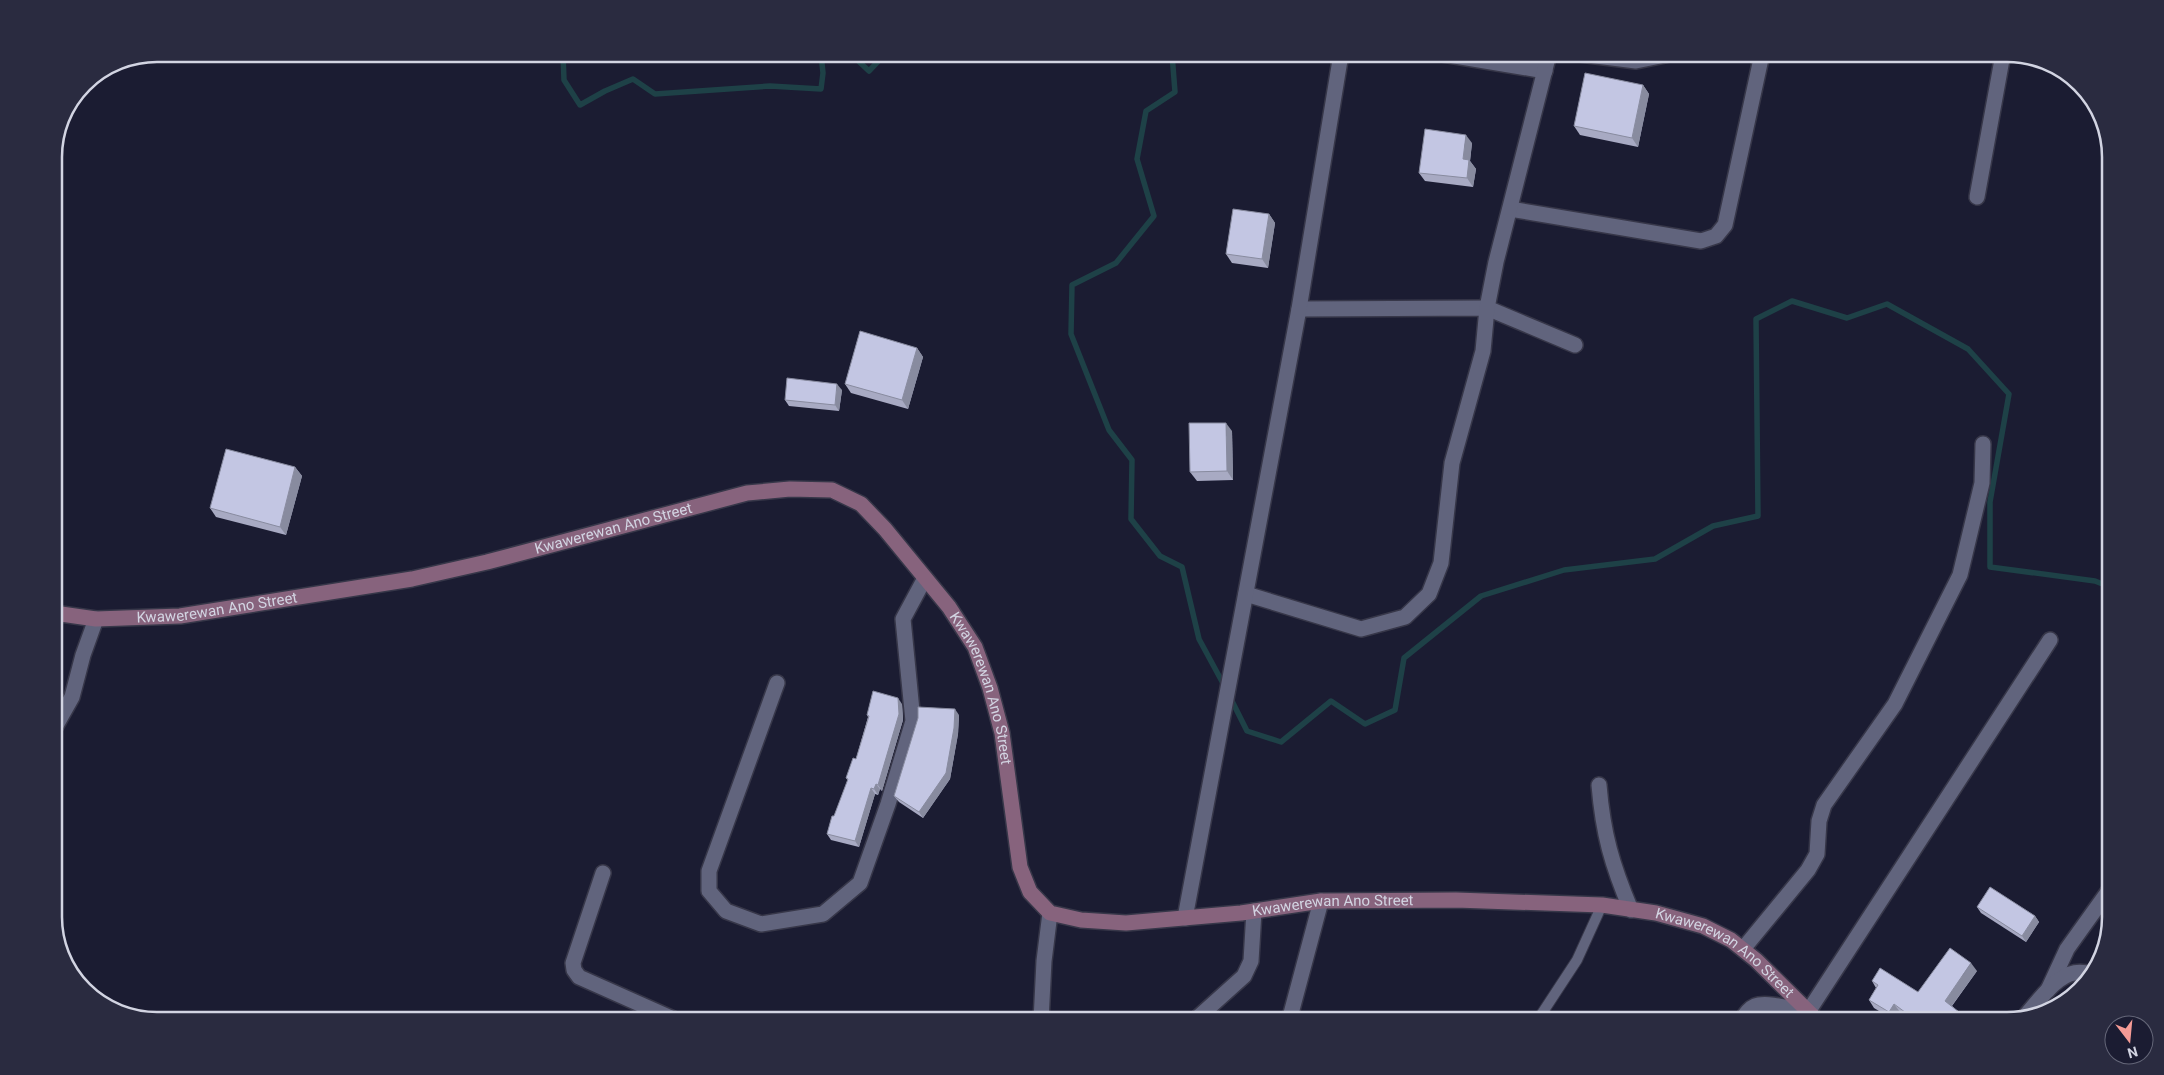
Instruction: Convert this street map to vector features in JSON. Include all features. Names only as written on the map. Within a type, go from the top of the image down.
[{"type":"street","points":[[1185,918],[1300,309],[1340,62]]},
{"type":"street","points":[[1490,62],[1545,72]]},
{"type":"street","points":[[1246,594],[1361,628],[1405,616],[1429,594],[1441,563],[1452,463],[1483,351],[1487,308],[1496,262],[1547,62]]},
{"type":"street","points":[[1510,209],[1701,241],[1716,236],[1725,224],[1760,62]]},
{"type":"street","points":[[1977,197],[2002,62]]},
{"type":"street","points":[[1300,309],[1487,308],[1575,345]]},
{"type":"street","points":[[1743,949],[1817,854],[1819,820],[1824,804],[1895,704],[1960,575],[1982,483],[1983,444]]},
{"type":"street","name":"Kwawerewan Ano Street","points":[[63,614],[96,619],[180,616],[412,579],[486,562],[747,494],[790,489],[832,490],[861,504],[885,529],[949,607],[975,647],[990,688],[1002,732],[1020,867],[1030,892],[1050,912],[1081,920],[1126,924],[1254,911],[1321,901],[1456,900],[1602,905],[1656,913],[1703,926],[1731,940],[1756,960],[1808,1012]]},
{"type":"street","points":[[777,683],[710,871],[709,892],[726,911],[762,924],[823,914],[860,883],[888,804],[913,721],[903,619],[925,578]]},
{"type":"street","points":[[63,713],[72,697],[83,655],[96,619]]},
{"type":"street","points":[[1816,1012],[2050,640]]},
{"type":"street","points":[[1599,785],[1602,822],[1610,857],[1631,910]]},
{"type":"street","points":[[603,873],[574,963],[574,970],[579,977],[658,1012]]},
{"type":"street","points":[[2048,990],[2067,949],[2102,900]]},
{"type":"street","points":[[1291,1012],[1321,901]]},
{"type":"street","points":[[1204,1012],[1244,976],[1251,961],[1254,911]]},
{"type":"street","points":[[1041,1012],[1044,961],[1050,912]]},
{"type":"street","points":[[2031,1009],[2064,975],[2081,970],[2084,971]]},
{"type":"street","points":[[1748,1012],[1757,1005],[1766,1005],[1793,1012]]},
{"type":"lane","points":[[1543,1012],[1577,960],[1602,905]]},
{"type":"building","points":[[1585,73],[1643,85],[1632,138],[1574,126]]},
{"type":"building","points":[[1425,129],[1466,135],[1463,159],[1469,160],[1467,178],[1419,173]]},
{"type":"building","points":[[1233,209],[1269,214],[1262,259],[1226,254]]},
{"type":"building","points":[[860,331],[917,348],[902,400],[845,384]]},
{"type":"building","points":[[787,378],[837,384],[835,405],[785,400]]},
{"type":"building","points":[[1189,423],[1226,423],[1227,471],[1190,472]]},
{"type":"building","points":[[226,449],[295,467],[280,527],[210,508]]},
{"type":"building","points":[[873,691],[898,698],[899,714],[878,785],[876,784],[874,789],[871,788],[855,841],[827,834],[832,816],[834,816],[848,779],[846,778],[853,758],[856,759],[869,716],[867,715]]},
{"type":"building","points":[[918,707],[955,709],[954,728],[946,773],[919,812],[894,796],[918,718]]},
{"type":"building","points":[[1990,887],[2035,916],[2022,936],[1977,907]]},
{"type":"building","points":[[1950,948],[1971,963],[1945,1001],[1959,1012],[1905,1012],[1894,1004],[1889,1012],[1869,1000],[1878,985],[1872,981],[1880,968],[1918,992]]},
{"type":"waterway","points":[[1173,62],[1175,92],[1146,111],[1137,159],[1154,216],[1116,263],[1072,285],[1071,334],[1109,430],[1132,460],[1131,519],[1160,556],[1182,567],[1199,639],[1225,687]]},
{"type":"waterway","points":[[563,63],[564,80],[580,105],[605,91],[633,79],[655,94],[770,86],[821,89],[822,63]]},
{"type":"waterway","points":[[860,63],[869,71],[877,63]]},
{"type":"waterway","points":[[1230,697],[1247,731],[1281,742],[1331,701],[1365,724],[1395,710],[1404,658],[1481,596],[1564,570],[1655,559],[1713,526],[1758,516],[1756,319],[1792,301],[1847,318],[1887,304],[1968,349],[2009,394],[1990,502],[1990,567],[2095,581],[2102,584]]}]
